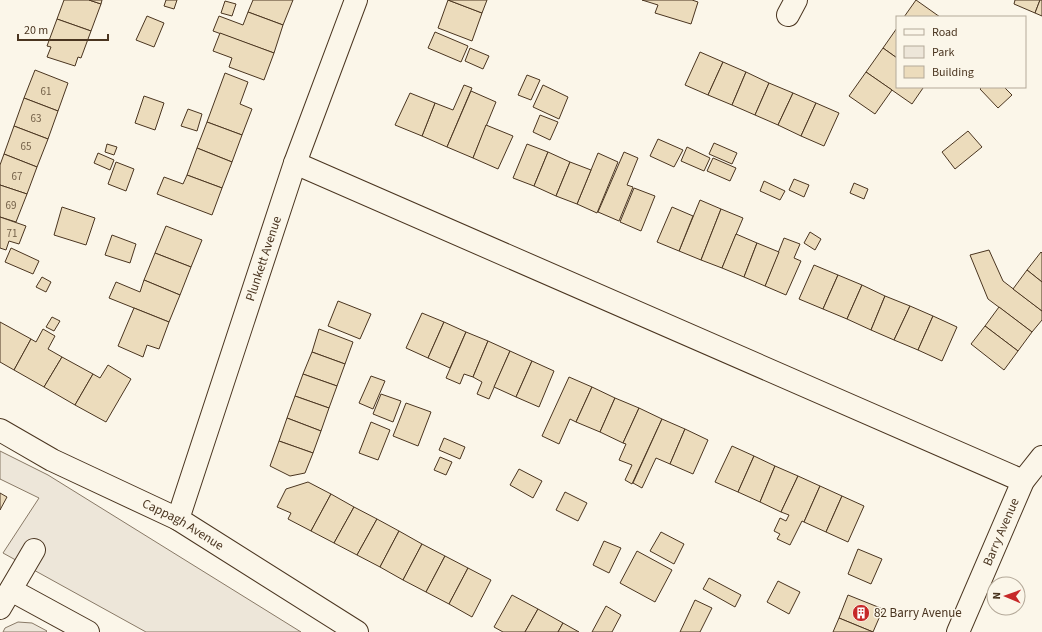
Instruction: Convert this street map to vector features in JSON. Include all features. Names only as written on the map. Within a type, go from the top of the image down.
[{"type":"street","name":"Plunkett Avenue","points":[[178,519],[295,163],[356,0]]},
{"type":"street","points":[[295,163],[1023,481]]},
{"type":"street","name":"Cappagh Avenue","points":[[0,430],[52,460],[178,519],[357,632]]},
{"type":"street","name":"Barry Avenue","points":[[958,632],[1023,481],[1042,457]]},
{"type":"street","points":[[0,608],[34,550]]},
{"type":"street","points":[[11,590],[88,632]]},
{"type":"green space","points":[[0,451],[48,475],[301,632],[146,632],[3,553],[39,498],[0,479]]},
{"type":"green space","points":[[18,622],[32,623],[47,631],[3,632],[5,628]]},
{"type":"building","points":[[64,0],[89,0],[101,4],[91,31],[57,19]]},
{"type":"building","points":[[89,0],[102,0],[101,4]]},
{"type":"building","points":[[166,0],[177,0],[174,9],[164,6]]},
{"type":"building","points":[[253,0],[293,0],[283,25],[248,12]]},
{"type":"building","points":[[448,0],[482,13],[472,41],[438,28]]},
{"type":"building","points":[[448,0],[487,0],[482,13]]},
{"type":"building","points":[[642,0],[692,0],[698,2],[691,24],[655,13],[658,5]]},
{"type":"building","points":[[916,0],[939,16],[905,16]]},
{"type":"building","points":[[1015,0],[1040,0],[1035,13],[1014,4]]},
{"type":"building","points":[[1040,0],[1042,0],[1042,16],[1035,13]]},
{"type":"building","points":[[225,1],[236,4],[232,16],[221,13]]},
{"type":"building","points":[[248,12],[283,25],[274,53],[213,31],[219,16],[243,25]]},
{"type":"building","points":[[147,16],[164,23],[154,47],[136,40]]},
{"type":"building","points":[[57,19],[91,31],[81,58],[78,57],[75,66],[47,57],[51,47],[47,46]]},
{"type":"building","points":[[896,29],[896,57],[883,48]]},
{"type":"building","points":[[435,32],[468,46],[461,62],[428,48]]},
{"type":"building","points":[[220,33],[274,53],[264,80],[229,67],[232,58],[213,51]]},
{"type":"building","points":[[470,48],[489,56],[483,69],[465,61]]},
{"type":"building","points":[[883,48],[896,57],[896,88],[923,88],[912,104],[866,72]]},
{"type":"building","points":[[700,52],[723,62],[708,95],[685,85]]},
{"type":"building","points":[[723,62],[746,72],[732,105],[708,95]]},
{"type":"building","points":[[35,70],[68,83],[58,111],[24,98]]},
{"type":"building","points":[[746,72],[769,83],[755,115],[732,105]]},
{"type":"building","points":[[866,72],[892,90],[875,114],[849,96]]},
{"type":"building","points":[[225,73],[248,82],[240,104],[252,109],[242,135],[207,122]]},
{"type":"building","points":[[527,75],[540,80],[531,100],[518,95]]},
{"type":"building","points":[[769,83],[793,93],[778,125],[755,115]]},
{"type":"building","points":[[464,85],[472,88],[447,147],[422,136],[435,103],[453,110]]},
{"type":"building","points":[[543,85],[568,97],[559,119],[533,107]]},
{"type":"building","points":[[1005,88],[1012,95],[998,108],[980,89]]},
{"type":"building","points":[[471,91],[496,102],[473,158],[447,147]]},
{"type":"building","points":[[410,93],[435,103],[422,136],[395,125]]},
{"type":"building","points":[[793,93],[816,103],[801,136],[778,125]]},
{"type":"building","points":[[144,96],[164,103],[155,130],[135,123]]},
{"type":"building","points":[[24,98],[58,111],[48,139],[14,126]]},
{"type":"building","points":[[816,103],[839,113],[824,146],[801,136]]},
{"type":"building","points":[[188,109],[202,114],[197,131],[181,126]]},
{"type":"building","points":[[540,115],[558,122],[550,140],[533,132]]},
{"type":"building","points":[[207,122],[242,135],[232,162],[197,148]]},
{"type":"building","points":[[486,125],[513,136],[498,169],[473,158]]},
{"type":"building","points":[[14,126],[48,139],[37,167],[4,154]]},
{"type":"building","points":[[968,131],[982,147],[955,169],[942,152]]},
{"type":"building","points":[[658,139],[683,150],[674,167],[650,156]]},
{"type":"building","points":[[714,143],[737,153],[732,164],[709,154]]},
{"type":"building","points":[[107,144],[117,147],[114,155],[105,152]]},
{"type":"building","points":[[527,144],[548,152],[534,186],[513,178]]},
{"type":"building","points":[[687,147],[710,158],[704,171],[681,161]]},
{"type":"building","points":[[197,148],[232,162],[222,188],[187,175]]},
{"type":"building","points":[[548,152],[570,162],[556,196],[534,186]]},
{"type":"building","points":[[624,152],[638,158],[627,185],[633,187],[619,221],[598,212]]},
{"type":"building","points":[[98,153],[114,160],[110,170],[94,163]]},
{"type":"building","points":[[598,153],[618,162],[597,213],[577,204]]},
{"type":"building","points":[[4,154],[37,167],[27,194],[0,185],[0,165]]},
{"type":"building","points":[[713,158],[736,168],[730,181],[707,171]]},
{"type":"building","points":[[116,162],[134,169],[126,191],[108,184]]},
{"type":"building","points":[[570,162],[591,170],[577,204],[556,196]]},
{"type":"building","points":[[187,175],[222,188],[212,215],[157,194],[164,177],[183,184]]},
{"type":"building","points":[[794,179],[809,185],[804,197],[789,190]]},
{"type":"building","points":[[764,181],[785,191],[780,200],[760,191]]},
{"type":"building","points":[[854,183],[868,189],[864,199],[850,193]]},
{"type":"building","points":[[0,185],[27,194],[16,222],[0,217]]},
{"type":"building","points":[[634,188],[655,196],[641,231],[620,222]]},
{"type":"building","points":[[700,200],[721,209],[701,260],[679,251]]},
{"type":"building","points":[[62,207],[95,218],[86,245],[54,235]]},
{"type":"building","points":[[672,207],[693,216],[679,251],[657,242]]},
{"type":"building","points":[[721,209],[743,218],[722,268],[701,260]]},
{"type":"building","points":[[0,217],[26,226],[19,244],[9,241],[6,250],[0,248]]},
{"type":"building","points":[[166,226],[202,240],[191,267],[155,253]]},
{"type":"building","points":[[810,232],[821,239],[815,250],[804,243]]},
{"type":"building","points":[[736,234],[757,243],[744,277],[722,268]]},
{"type":"building","points":[[112,235],[136,244],[130,263],[105,255]]},
{"type":"building","points":[[784,238],[800,244],[794,258],[801,261],[786,295],[765,286]]},
{"type":"building","points":[[757,243],[779,252],[765,286],[744,277]]},
{"type":"building","points":[[11,248],[39,261],[33,274],[5,262]]},
{"type":"building","points":[[989,250],[1003,281],[1042,311],[1042,320],[1032,332],[988,299],[970,255]]},
{"type":"building","points":[[1041,252],[1042,253],[1042,282],[1027,270]]},
{"type":"building","points":[[155,253],[191,267],[180,295],[144,280]]},
{"type":"building","points":[[814,265],[838,275],[823,309],[799,299]]},
{"type":"building","points":[[1027,270],[1042,282],[1042,311],[1013,289]]},
{"type":"building","points":[[838,275],[862,285],[847,319],[823,309]]},
{"type":"building","points":[[42,277],[51,282],[46,292],[36,287]]},
{"type":"building","points":[[144,280],[180,295],[169,322],[109,298],[116,282],[140,292]]},
{"type":"building","points":[[862,285],[885,296],[871,330],[847,319]]},
{"type":"building","points":[[885,296],[910,306],[894,340],[871,330]]},
{"type":"building","points":[[338,301],[371,314],[360,339],[328,326]]},
{"type":"building","points":[[910,306],[933,316],[918,350],[894,340]]},
{"type":"building","points":[[999,307],[1032,332],[1018,351],[985,326]]},
{"type":"building","points":[[134,308],[169,322],[159,349],[147,345],[143,357],[118,346]]},
{"type":"building","points":[[422,313],[444,322],[428,358],[406,348]]},
{"type":"building","points":[[933,316],[957,327],[942,361],[918,350]]},
{"type":"building","points":[[52,317],[60,321],[54,331],[46,327]]},
{"type":"building","points":[[0,322],[31,339],[14,370],[0,362]]},
{"type":"building","points":[[444,322],[466,332],[450,368],[428,358]]},
{"type":"building","points":[[985,326],[1018,351],[1004,370],[971,344]]},
{"type":"building","points":[[43,329],[55,336],[48,349],[62,357],[44,387],[14,370],[31,339],[36,342]]},
{"type":"building","points":[[319,329],[353,342],[345,364],[312,352]]},
{"type":"building","points":[[466,332],[488,341],[473,377],[464,374],[460,384],[446,378]]},
{"type":"building","points":[[488,341],[510,351],[489,399],[477,394],[482,382],[473,377]]},
{"type":"building","points":[[510,351],[532,361],[516,397],[494,387]]},
{"type":"building","points":[[312,352],[345,364],[337,386],[303,374]]},
{"type":"building","points":[[62,357],[93,374],[75,405],[44,387]]},
{"type":"building","points":[[532,361],[554,371],[539,407],[516,397]]},
{"type":"building","points":[[108,365],[131,379],[106,422],[75,405],[93,374],[100,378]]},
{"type":"building","points":[[303,374],[337,386],[329,408],[295,396]]},
{"type":"building","points":[[371,376],[385,381],[373,409],[359,403]]},
{"type":"building","points":[[569,377],[592,387],[576,422],[570,419],[559,444],[542,436]]},
{"type":"building","points":[[592,387],[615,398],[600,432],[576,422]]},
{"type":"building","points":[[381,394],[401,401],[393,422],[373,414]]},
{"type":"building","points":[[295,396],[329,408],[321,431],[287,418]]},
{"type":"building","points":[[615,398],[639,408],[623,443],[600,432]]},
{"type":"building","points":[[406,403],[431,412],[418,446],[393,436]]},
{"type":"building","points":[[639,408],[662,419],[632,484],[625,480],[632,465],[619,460],[626,444],[623,443]]},
{"type":"building","points":[[287,418],[321,431],[313,453],[279,441]]},
{"type":"building","points":[[662,419],[685,429],[670,464],[656,458],[642,488],[633,483]]},
{"type":"building","points":[[371,422],[390,430],[378,460],[359,453]]},
{"type":"building","points":[[685,429],[708,440],[693,474],[670,464]]},
{"type":"building","points":[[444,438],[465,447],[460,459],[439,450]]},
{"type":"building","points":[[279,441],[313,453],[305,473],[290,476],[270,466]]},
{"type":"building","points":[[732,446],[754,456],[738,492],[715,482]]},
{"type":"building","points":[[754,456],[775,466],[760,502],[738,492]]},
{"type":"building","points":[[440,457],[452,462],[446,475],[434,470]]},
{"type":"building","points":[[775,466],[798,476],[781,512],[760,502]]},
{"type":"building","points":[[519,469],[542,481],[533,498],[510,485]]},
{"type":"building","points":[[798,476],[820,486],[804,522],[802,521],[790,545],[777,539],[780,534],[774,531],[780,518],[786,521],[789,515],[781,512]]},
{"type":"building","points":[[308,482],[331,494],[311,531],[288,519],[291,513],[277,507],[286,489]]},
{"type":"building","points":[[820,486],[842,496],[826,532],[804,522]]},
{"type":"building","points":[[565,492],[587,503],[578,521],[556,510]]},
{"type":"building","points":[[0,493],[7,497],[0,510]]},
{"type":"building","points":[[331,494],[354,507],[334,543],[311,531]]},
{"type":"building","points":[[842,496],[864,506],[848,542],[826,532]]},
{"type":"building","points":[[354,507],[377,519],[357,555],[334,543]]},
{"type":"building","points":[[377,519],[399,531],[380,567],[357,555]]},
{"type":"building","points":[[399,531],[422,544],[403,580],[380,567]]},
{"type":"building","points":[[661,532],[684,544],[674,564],[650,551]]},
{"type":"building","points":[[604,541],[621,548],[609,573],[593,565]]},
{"type":"building","points":[[422,544],[445,556],[426,592],[403,580]]},
{"type":"building","points":[[858,549],[882,559],[871,584],[848,574]]},
{"type":"building","points":[[637,551],[672,570],[655,602],[620,583]]},
{"type":"building","points":[[445,556],[468,568],[449,604],[426,592]]},
{"type":"building","points":[[468,568],[491,580],[472,617],[449,604]]},
{"type":"building","points":[[709,578],[741,595],[735,607],[703,589]]},
{"type":"building","points":[[778,581],[800,592],[789,614],[767,602]]},
{"type":"building","points":[[512,595],[538,609],[525,632],[503,632],[494,627]]},
{"type":"building","name":"82 Barry Avenue","points":[[848,595],[883,609],[873,632],[839,618]]},
{"type":"building","points":[[695,600],[712,608],[700,632],[680,632]]},
{"type":"building","points":[[606,606],[621,615],[612,632],[592,632]]},
{"type":"building","points":[[538,609],[563,623],[558,632],[525,632]]},
{"type":"building","points":[[839,618],[873,632],[833,632]]},
{"type":"building","points":[[563,623],[579,632],[558,632]]},
{"type":"place","name":"82 Barry Avenue","points":[[861,613]]}]
